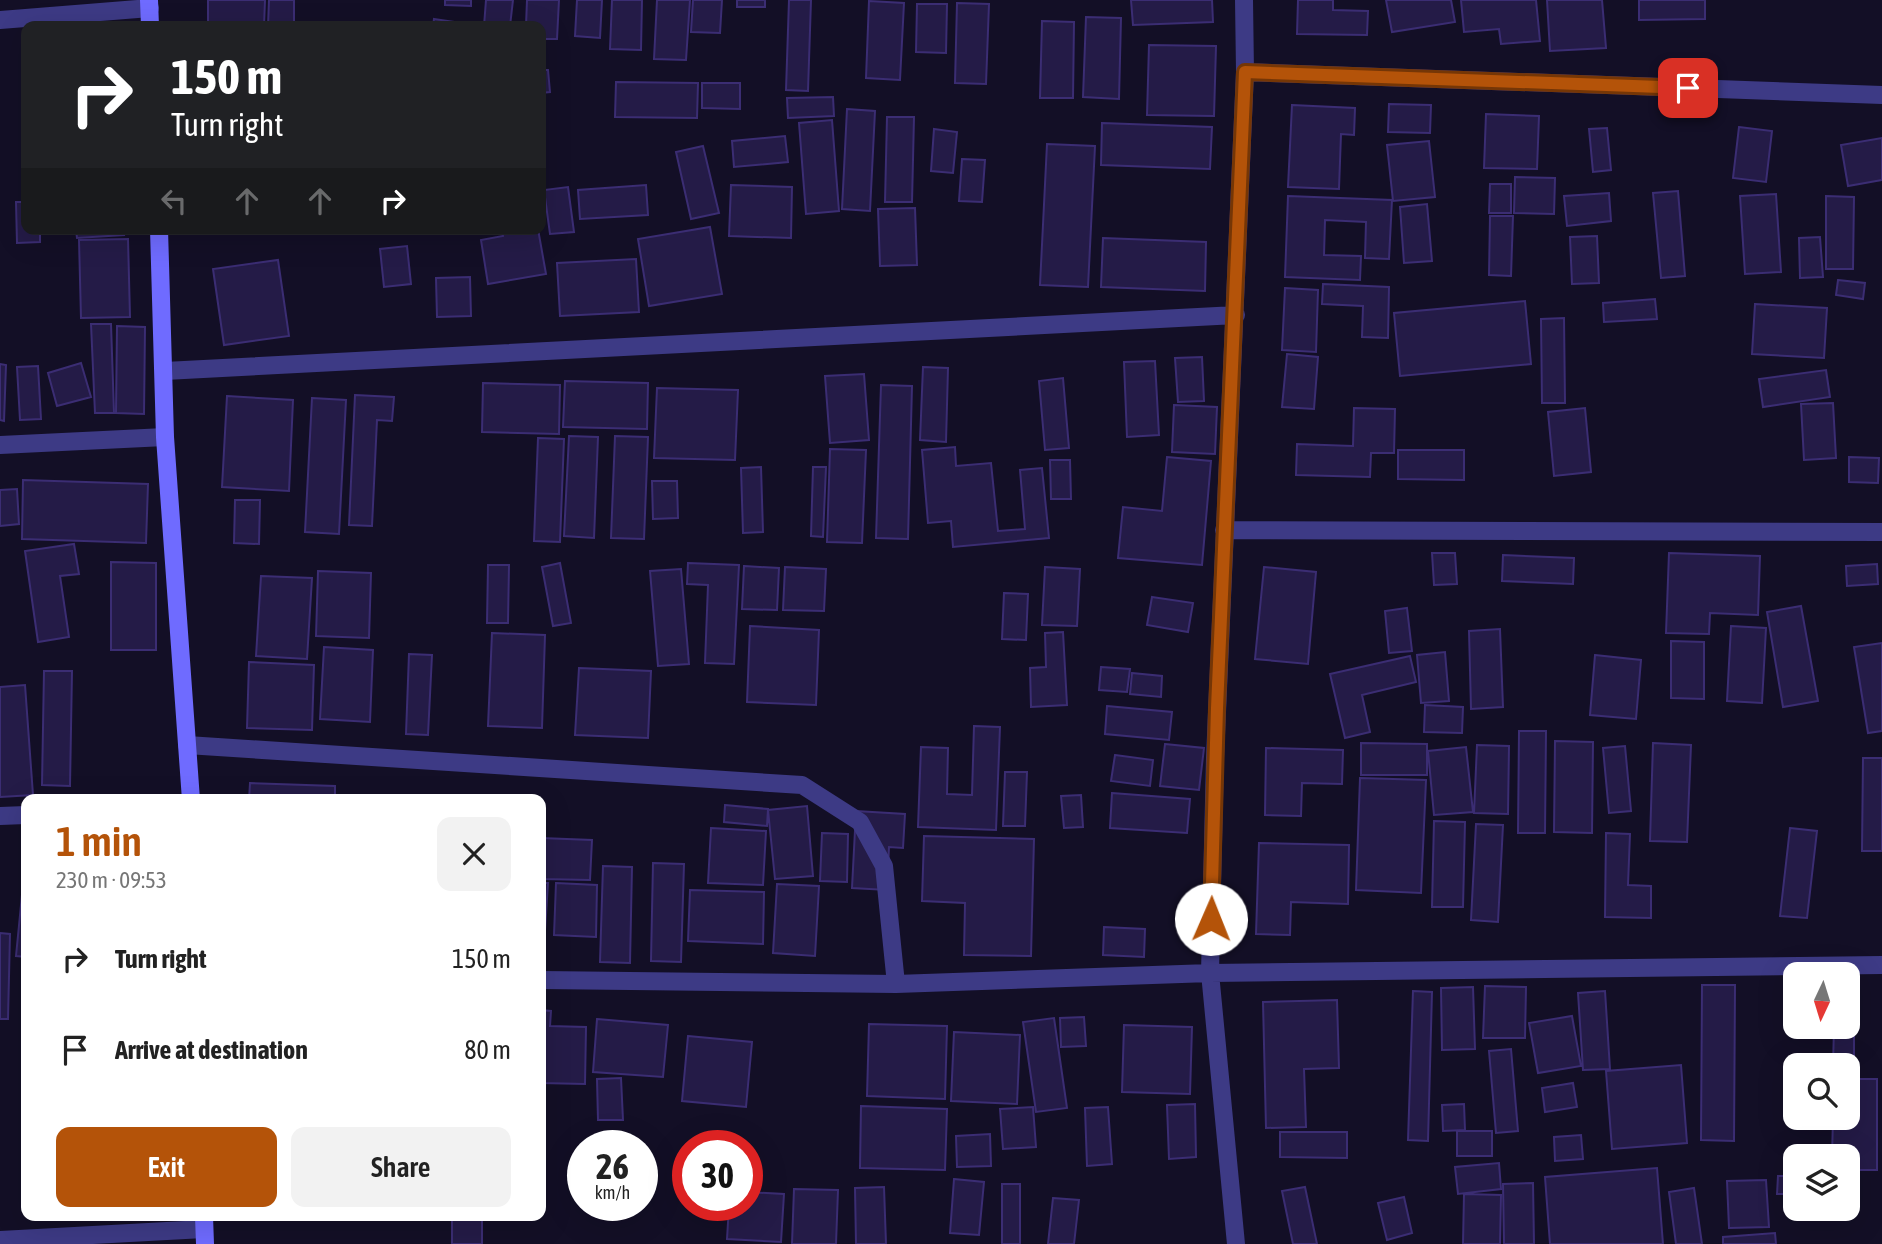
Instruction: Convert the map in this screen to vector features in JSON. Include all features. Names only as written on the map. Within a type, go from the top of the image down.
[{"type":"street","points":[[1236,1244],[1210,973],[1224,530],[1236,315],[1245,72],[1244,0]]},
{"type":"street","points":[[0,20],[150,12]]},
{"type":"street","points":[[1245,72],[1882,95]]},
{"type":"street","points":[[159,235],[166,371],[165,437],[191,794]]},
{"type":"street","points":[[166,371],[1236,315]]},
{"type":"street","points":[[0,445],[165,437]]},
{"type":"street","points":[[1224,530],[1882,532]]},
{"type":"street","points":[[187,746],[802,785],[860,822],[884,866],[895,984]]},
{"type":"street","points":[[0,816],[21,814]]},
{"type":"street","points":[[546,980],[895,984],[1210,973],[1882,965]]},
{"type":"street","points":[[0,1240],[204,1230]]},
{"type":"building","points":[[208,0],[265,0],[264,21],[208,21]]},
{"type":"building","points":[[269,0],[294,0],[294,21],[268,21]]},
{"type":"building","points":[[445,0],[471,0],[471,6],[445,5]]},
{"type":"building","points":[[486,0],[513,0],[511,21],[484,21]]},
{"type":"building","points":[[527,0],[559,0],[557,39],[546,39],[546,21],[526,21]]},
{"type":"building","points":[[577,0],[602,0],[600,38],[575,36]]},
{"type":"building","points":[[612,0],[642,0],[641,50],[610,49]]},
{"type":"building","points":[[657,0],[690,0],[686,60],[654,59]]},
{"type":"building","points":[[693,0],[722,0],[720,33],[691,32]]},
{"type":"building","points":[[737,0],[765,0],[765,7],[737,7]]},
{"type":"building","points":[[789,0],[811,0],[808,91],[786,90]]},
{"type":"building","points":[[1131,0],[1212,0],[1213,22],[1133,25]]},
{"type":"building","points":[[1298,0],[1333,0],[1333,10],[1368,11],[1367,35],[1297,34]]},
{"type":"building","points":[[1386,0],[1451,0],[1455,22],[1392,32]]},
{"type":"building","points":[[1461,0],[1536,0],[1540,41],[1501,44],[1499,29],[1464,32]]},
{"type":"building","points":[[1547,0],[1602,0],[1606,48],[1550,51]]},
{"type":"building","points":[[1639,0],[1705,0],[1705,19],[1639,20]]},
{"type":"building","points":[[869,1],[904,3],[900,80],[866,78]]},
{"type":"building","points":[[957,3],[989,4],[986,84],[955,83]]},
{"type":"building","points":[[917,4],[947,4],[946,53],[916,52]]},
{"type":"building","points":[[1086,17],[1121,18],[1119,99],[1083,97]]},
{"type":"building","points":[[1042,21],[1074,22],[1073,98],[1040,98]]},
{"type":"building","points":[[1149,45],[1216,46],[1214,116],[1147,115]]},
{"type":"building","points":[[546,70],[548,70],[550,92],[546,92]]},
{"type":"building","points":[[616,82],[698,83],[697,118],[615,117]]},
{"type":"building","points":[[702,83],[740,83],[740,109],[702,108]]},
{"type":"building","points":[[833,97],[834,116],[788,118],[787,98]]},
{"type":"building","points":[[1389,104],[1431,105],[1430,133],[1388,132]]},
{"type":"building","points":[[1292,105],[1355,108],[1354,135],[1341,134],[1339,189],[1288,187]]},
{"type":"building","points":[[847,109],[875,111],[870,211],[842,209]]},
{"type":"building","points":[[1486,114],[1539,116],[1537,169],[1484,168]]},
{"type":"building","points":[[887,117],[914,117],[912,202],[885,202]]},
{"type":"building","points":[[832,120],[839,211],[806,214],[799,123]]},
{"type":"building","points":[[1102,123],[1212,127],[1210,169],[1101,165]]},
{"type":"building","points":[[1739,127],[1772,131],[1766,182],[1733,178]]},
{"type":"building","points":[[1607,128],[1611,170],[1593,172],[1589,129]]},
{"type":"building","points":[[934,129],[957,132],[953,173],[931,171]]},
{"type":"building","points":[[785,136],[788,162],[734,167],[732,141]]},
{"type":"building","points":[[1882,138],[1882,180],[1848,186],[1841,145]]},
{"type":"building","points":[[1429,141],[1435,197],[1393,201],[1387,145]]},
{"type":"building","points":[[1047,144],[1095,146],[1088,287],[1040,285]]},
{"type":"building","points":[[703,146],[719,213],[691,219],[676,152]]},
{"type":"building","points":[[962,159],[985,160],[982,202],[959,201]]},
{"type":"building","points":[[1515,177],[1555,178],[1554,214],[1514,213]]},
{"type":"building","points":[[1490,184],[1511,184],[1511,213],[1489,213]]},
{"type":"building","points":[[646,185],[648,215],[580,219],[578,190]]},
{"type":"building","points":[[731,185],[792,187],[791,238],[729,236]]},
{"type":"building","points":[[568,187],[574,232],[550,234],[546,190]]},
{"type":"building","points":[[1678,191],[1685,276],[1661,278],[1653,193]]},
{"type":"building","points":[[1609,193],[1611,221],[1567,226],[1564,196]]},
{"type":"building","points":[[1776,194],[1781,272],[1745,274],[1740,196]]},
{"type":"building","points":[[1288,196],[1392,200],[1389,259],[1365,258],[1366,222],[1325,220],[1324,255],[1361,256],[1360,280],[1285,277]]},
{"type":"building","points":[[1826,196],[1854,197],[1853,269],[1826,269]]},
{"type":"building","points":[[16,202],[21,202],[21,235],[40,235],[40,242],[17,243]]},
{"type":"building","points":[[1427,204],[1432,261],[1404,263],[1400,207]]},
{"type":"building","points":[[915,208],[917,265],[880,266],[878,209]]},
{"type":"building","points":[[1490,216],[1513,216],[1511,276],[1489,275]]},
{"type":"building","points":[[710,227],[722,294],[649,306],[638,239]]},
{"type":"building","points":[[77,235],[124,235],[77,238]]},
{"type":"building","points":[[539,235],[546,274],[488,284],[481,240]]},
{"type":"building","points":[[1597,236],[1599,283],[1572,284],[1570,237]]},
{"type":"building","points":[[1820,237],[1823,277],[1800,278],[1799,238]]},
{"type":"building","points":[[1103,238],[1206,242],[1205,291],[1101,287]]},
{"type":"building","points":[[128,239],[130,317],[81,318],[79,240]]},
{"type":"building","points":[[407,246],[411,284],[384,287],[380,249]]},
{"type":"building","points":[[636,259],[639,312],[560,316],[557,263]]},
{"type":"building","points":[[278,260],[289,336],[224,345],[213,269]]},
{"type":"building","points":[[470,277],[471,316],[437,317],[436,278]]},
{"type":"building","points":[[1838,280],[1865,283],[1863,299],[1836,295]]},
{"type":"building","points":[[1323,284],[1389,287],[1388,338],[1362,337],[1363,306],[1322,304]]},
{"type":"building","points":[[1285,288],[1318,290],[1316,352],[1282,350]]},
{"type":"building","points":[[1655,299],[1657,319],[1604,322],[1603,303]]},
{"type":"building","points":[[1525,301],[1531,364],[1400,376],[1394,313]]},
{"type":"building","points":[[1755,304],[1827,308],[1824,358],[1752,354]]},
{"type":"building","points":[[1564,318],[1565,403],[1542,403],[1541,319]]},
{"type":"building","points":[[91,324],[111,324],[114,413],[95,413]]},
{"type":"building","points":[[117,326],[145,327],[144,414],[116,413]]},
{"type":"building","points":[[1287,354],[1318,357],[1314,409],[1282,407]]},
{"type":"building","points":[[1202,357],[1204,401],[1178,402],[1175,358]]},
{"type":"building","points":[[1155,361],[1159,435],[1127,437],[1124,362]]},
{"type":"building","points":[[81,363],[91,397],[57,406],[48,373]]},
{"type":"building","points":[[0,364],[6,365],[4,421],[0,420]]},
{"type":"building","points":[[38,366],[41,419],[20,420],[17,367]]},
{"type":"building","points":[[923,367],[948,368],[946,442],[920,440]]},
{"type":"building","points":[[1826,370],[1830,397],[1763,407],[1759,379]]},
{"type":"building","points":[[864,374],[869,440],[830,443],[825,376]]},
{"type":"building","points":[[1063,378],[1069,448],[1045,450],[1039,381]]},
{"type":"building","points":[[565,381],[648,383],[647,429],[563,427]]},
{"type":"building","points":[[483,383],[560,385],[559,434],[482,432]]},
{"type":"building","points":[[881,385],[912,386],[908,539],[876,538]]},
{"type":"building","points":[[657,388],[738,390],[735,460],[654,458]]},
{"type":"building","points":[[355,395],[394,397],[392,421],[377,420],[372,526],[349,525]]},
{"type":"building","points":[[227,396],[293,400],[289,491],[222,487]]},
{"type":"building","points":[[312,398],[346,400],[339,534],[305,532]]},
{"type":"building","points":[[1833,403],[1836,458],[1804,460],[1801,404]]},
{"type":"building","points":[[1174,405],[1217,407],[1215,454],[1172,452]]},
{"type":"building","points":[[1354,408],[1395,409],[1394,453],[1371,453],[1370,477],[1296,475],[1297,444],[1353,446]]},
{"type":"building","points":[[1585,408],[1591,472],[1554,476],[1548,412]]},
{"type":"building","points":[[569,436],[598,437],[594,538],[564,536]]},
{"type":"building","points":[[615,436],[648,437],[644,539],[611,538]]},
{"type":"building","points":[[538,438],[564,439],[560,542],[534,541]]},
{"type":"building","points":[[955,447],[956,466],[991,463],[998,531],[1025,529],[1020,470],[1042,468],[1049,538],[953,547],[951,521],[928,523],[922,450]]},
{"type":"building","points":[[830,449],[866,450],[862,543],[827,542]]},
{"type":"building","points":[[1398,450],[1464,450],[1464,480],[1398,479]]},
{"type":"building","points":[[1167,457],[1211,461],[1202,565],[1118,558],[1123,507],[1162,511]]},
{"type":"building","points":[[1849,457],[1879,458],[1878,483],[1849,482]]},
{"type":"building","points":[[1050,460],[1070,460],[1071,499],[1051,499]]},
{"type":"building","points":[[761,467],[763,532],[743,533],[741,468]]},
{"type":"building","points":[[813,467],[826,467],[823,537],[811,536]]},
{"type":"building","points":[[23,480],[148,484],[146,543],[22,539]]},
{"type":"building","points":[[652,481],[677,481],[678,518],[653,519]]},
{"type":"building","points":[[17,489],[19,524],[0,526],[0,490]]},
{"type":"building","points":[[235,500],[260,500],[259,544],[234,543]]},
{"type":"building","points":[[74,544],[79,574],[60,576],[69,637],[38,642],[25,551]]},
{"type":"building","points":[[1432,553],[1455,553],[1457,584],[1434,585]]},
{"type":"building","points":[[1669,553],[1760,556],[1758,615],[1710,613],[1709,634],[1666,633]]},
{"type":"building","points":[[1503,555],[1574,558],[1573,584],[1502,581]]},
{"type":"building","points":[[111,562],[156,563],[156,650],[111,650]]},
{"type":"building","points":[[560,563],[571,623],[553,626],[542,567]]},
{"type":"building","points":[[688,563],[739,565],[734,664],[705,663],[708,585],[687,584]]},
{"type":"building","points":[[1877,564],[1878,584],[1847,586],[1846,566]]},
{"type":"building","points":[[488,565],[509,565],[508,623],[487,623]]},
{"type":"building","points":[[744,566],[779,568],[777,610],[742,609]]},
{"type":"building","points":[[785,567],[826,569],[824,611],[783,610]]},
{"type":"building","points":[[1045,567],[1080,569],[1077,626],[1042,625]]},
{"type":"building","points":[[1264,567],[1316,572],[1308,664],[1255,659]]},
{"type":"building","points":[[681,569],[689,664],[658,666],[650,571]]},
{"type":"building","points":[[318,571],[371,573],[369,638],[316,636]]},
{"type":"building","points":[[261,576],[312,578],[307,659],[256,656]]},
{"type":"building","points":[[1004,593],[1028,594],[1026,640],[1002,639]]},
{"type":"building","points":[[1152,597],[1193,603],[1188,632],[1147,625]]},
{"type":"building","points":[[1801,606],[1818,701],[1783,707],[1767,612]]},
{"type":"building","points":[[1407,608],[1412,651],[1389,653],[1385,611]]},
{"type":"building","points":[[750,626],[819,630],[816,705],[747,702]]},
{"type":"building","points":[[1731,626],[1766,628],[1762,703],[1727,701]]},
{"type":"building","points":[[1500,629],[1503,707],[1471,709],[1469,631]]},
{"type":"building","points":[[1063,632],[1067,705],[1031,707],[1030,668],[1046,667],[1045,633]]},
{"type":"building","points":[[492,633],[545,635],[542,728],[488,726]]},
{"type":"building","points":[[1671,641],[1704,642],[1704,699],[1671,698]]},
{"type":"building","points":[[1882,643],[1882,731],[1868,733],[1854,647]]},
{"type":"building","points":[[324,647],[373,650],[370,722],[320,719]]},
{"type":"building","points":[[1445,652],[1449,701],[1421,703],[1417,655]]},
{"type":"building","points":[[409,654],[432,655],[428,735],[406,734]]},
{"type":"building","points":[[1595,655],[1641,660],[1636,719],[1590,715]]},
{"type":"building","points":[[1410,656],[1416,682],[1362,695],[1370,732],[1345,738],[1330,674]]},
{"type":"building","points":[[249,662],[314,665],[312,730],[247,728]]},
{"type":"building","points":[[1101,667],[1130,669],[1127,692],[1099,690]]},
{"type":"building","points":[[579,668],[651,671],[648,738],[575,735]]},
{"type":"building","points":[[44,671],[72,671],[70,786],[42,785]]},
{"type":"building","points":[[1132,673],[1162,676],[1161,697],[1130,694]]},
{"type":"building","points":[[25,685],[33,794],[0,797],[0,687]]},
{"type":"building","points":[[1425,705],[1463,707],[1462,733],[1424,732]]},
{"type":"building","points":[[1107,706],[1172,712],[1169,740],[1105,734]]},
{"type":"building","points":[[974,726],[1000,727],[996,830],[918,827],[921,747],[948,748],[947,794],[972,795]]},
{"type":"building","points":[[1519,731],[1546,731],[1545,833],[1518,833]]},
{"type":"building","points":[[1555,741],[1593,742],[1592,833],[1554,832]]},
{"type":"building","points":[[1361,743],[1427,744],[1427,775],[1361,775]]},
{"type":"building","points":[[1653,743],[1691,745],[1687,842],[1650,841]]},
{"type":"building","points":[[1165,744],[1204,748],[1199,790],[1160,786]]},
{"type":"building","points":[[1477,745],[1509,746],[1508,814],[1474,813]]},
{"type":"building","points":[[1625,746],[1631,811],[1609,813],[1603,748]]},
{"type":"building","points":[[1466,747],[1473,812],[1434,815],[1428,751]]},
{"type":"building","points":[[1266,748],[1343,750],[1342,784],[1302,783],[1301,816],[1265,815]]},
{"type":"building","points":[[1115,755],[1153,760],[1150,786],[1111,781]]},
{"type":"building","points":[[1863,758],[1882,758],[1882,851],[1862,851]]},
{"type":"building","points":[[1005,772],[1027,772],[1025,826],[1003,826]]},
{"type":"building","points":[[1360,778],[1426,780],[1421,893],[1356,890]]},
{"type":"building","points":[[250,783],[335,786],[335,794],[249,794]]},
{"type":"building","points":[[1112,793],[1190,799],[1187,833],[1110,828]]},
{"type":"building","points":[[1081,795],[1083,827],[1064,828],[1061,796]]},
{"type":"building","points":[[725,805],[768,809],[767,826],[724,822]]},
{"type":"building","points":[[807,806],[813,876],[775,879],[768,810]]},
{"type":"building","points":[[856,811],[905,814],[903,848],[889,847],[887,890],[852,888]]},
{"type":"building","points":[[1434,821],[1465,822],[1463,907],[1432,907]]},
{"type":"building","points":[[1476,824],[1503,825],[1498,922],[1471,920]]},
{"type":"building","points":[[711,828],[766,831],[763,885],[708,883]]},
{"type":"building","points":[[1790,828],[1817,831],[1807,918],[1780,916]]},
{"type":"building","points":[[822,833],[848,834],[847,882],[820,881]]},
{"type":"building","points":[[1606,833],[1630,834],[1628,885],[1651,886],[1651,918],[1605,917]]},
{"type":"building","points":[[924,836],[1034,839],[1031,956],[964,955],[965,903],[922,901]]},
{"type":"building","points":[[546,838],[592,840],[590,880],[546,879]]},
{"type":"building","points":[[1259,843],[1349,845],[1348,904],[1291,902],[1290,935],[1256,934]]},
{"type":"building","points":[[653,863],[684,864],[681,962],[651,961]]},
{"type":"building","points":[[603,866],[632,867],[630,963],[600,962]]},
{"type":"building","points":[[546,883],[548,883],[546,915]]},
{"type":"building","points":[[556,883],[597,885],[596,937],[554,935]]},
{"type":"building","points":[[777,884],[819,886],[815,956],[773,953]]},
{"type":"building","points":[[690,890],[764,892],[763,944],[688,941]]},
{"type":"building","points":[[21,905],[21,956],[16,956]]},
{"type":"building","points":[[1104,927],[1145,929],[1144,957],[1103,955]]},
{"type":"building","points":[[0,933],[10,934],[8,1019],[0,1019]]},
{"type":"building","points":[[1702,985],[1735,985],[1734,1141],[1701,1140]]},
{"type":"building","points":[[1485,986],[1526,987],[1525,1038],[1483,1038]]},
{"type":"building","points":[[1473,987],[1475,1049],[1442,1050],[1441,988]]},
{"type":"building","points":[[1413,991],[1432,992],[1428,1141],[1408,1140]]},
{"type":"building","points":[[1605,991],[1610,1069],[1583,1070],[1578,993]]},
{"type":"building","points":[[1337,1000],[1339,1068],[1304,1069],[1306,1127],[1266,1128],[1263,1002]]},
{"type":"building","points":[[546,1010],[551,1011],[550,1026],[586,1027],[585,1084],[546,1083]]},
{"type":"building","points":[[1572,1016],[1581,1066],[1538,1073],[1529,1023]]},
{"type":"building","points":[[1084,1017],[1086,1046],[1061,1047],[1060,1018]]},
{"type":"building","points":[[1054,1018],[1067,1108],[1036,1112],[1023,1022]]},
{"type":"building","points":[[597,1019],[668,1025],[663,1077],[593,1072]]},
{"type":"building","points":[[869,1024],[947,1026],[945,1099],[867,1096]]},
{"type":"building","points":[[1124,1025],[1192,1027],[1190,1094],[1122,1092]]},
{"type":"building","points":[[954,1032],[1020,1035],[1017,1104],[951,1101]]},
{"type":"building","points":[[688,1036],[752,1042],[746,1107],[682,1101]]},
{"type":"building","points":[[1834,1040],[1854,1040],[1854,1053],[1833,1053]]},
{"type":"building","points":[[1511,1049],[1518,1131],[1496,1133],[1489,1051]]},
{"type":"building","points":[[1681,1065],[1687,1143],[1612,1149],[1606,1071]]},
{"type":"building","points":[[621,1078],[623,1120],[598,1120],[597,1079]]},
{"type":"building","points":[[1860,1079],[1877,1079],[1877,1170],[1860,1170],[1860,1144],[1832,1144],[1833,1130],[1860,1130]]},
{"type":"building","points":[[1573,1083],[1577,1107],[1545,1112],[1542,1088]]},
{"type":"building","points":[[1195,1104],[1196,1157],[1169,1159],[1167,1105]]},
{"type":"building","points":[[1464,1104],[1465,1130],[1443,1131],[1442,1105]]},
{"type":"building","points":[[861,1106],[947,1109],[945,1170],[860,1168]]},
{"type":"building","points":[[1033,1107],[1036,1147],[1003,1149],[1000,1109]]},
{"type":"building","points":[[1108,1107],[1112,1164],[1087,1166],[1085,1108]]},
{"type":"building","points":[[1457,1131],[1492,1131],[1492,1156],[1457,1156]]},
{"type":"building","points":[[1280,1132],[1347,1132],[1347,1158],[1280,1157]]},
{"type":"building","points":[[990,1134],[991,1166],[957,1167],[956,1136]]},
{"type":"building","points":[[1581,1135],[1583,1159],[1555,1161],[1554,1137]]},
{"type":"building","points":[[1499,1163],[1501,1189],[1458,1194],[1455,1167]]},
{"type":"building","points":[[1657,1168],[1663,1244],[1550,1244],[1545,1177]]},
{"type":"building","points":[[1778,1176],[1783,1176],[1783,1194],[1777,1194]]},
{"type":"building","points":[[954,1179],[984,1182],[979,1235],[950,1233]]},
{"type":"building","points":[[1766,1180],[1769,1227],[1729,1228],[1727,1181]]},
{"type":"building","points":[[1533,1183],[1534,1244],[1504,1244],[1503,1184]]},
{"type":"building","points":[[1002,1184],[1020,1184],[1020,1244],[1002,1244]]},
{"type":"building","points":[[884,1187],[886,1244],[856,1244],[855,1188]]},
{"type":"building","points":[[1305,1187],[1317,1244],[1293,1244],[1282,1191]]},
{"type":"building","points":[[1694,1188],[1702,1244],[1676,1244],[1669,1192]]},
{"type":"building","points":[[794,1189],[838,1190],[836,1244],[792,1244]]},
{"type":"building","points":[[763,1193],[784,1194],[781,1242],[727,1239],[728,1221],[763,1221]]},
{"type":"building","points":[[1464,1194],[1501,1195],[1500,1244],[1463,1244]]},
{"type":"building","points":[[1404,1197],[1412,1233],[1387,1240],[1378,1203]]},
{"type":"building","points":[[1053,1198],[1079,1200],[1074,1244],[1048,1244]]},
{"type":"building","points":[[452,1221],[482,1221],[482,1244],[452,1244]]},
{"type":"building","points":[[1775,1233],[1776,1244],[1723,1244],[1723,1237]]},
{"type":"route","points":[[1211,919],[1224,530],[1236,315],[1245,72],[1688,88]]}]
